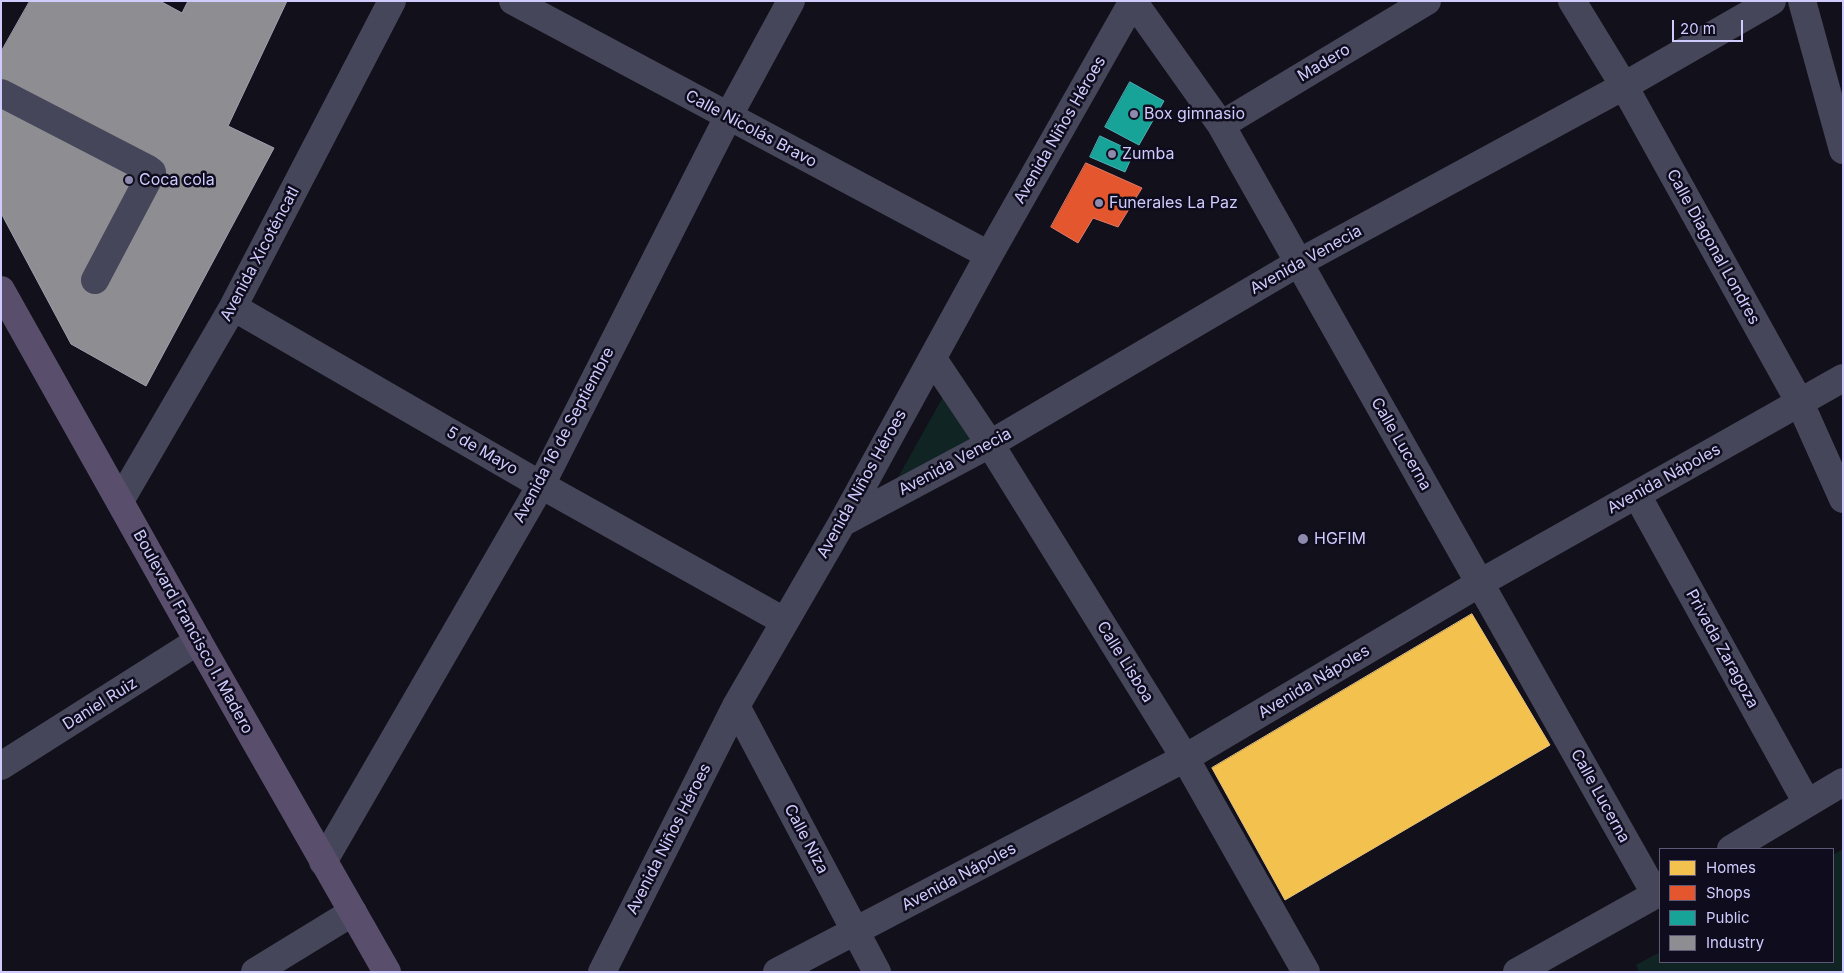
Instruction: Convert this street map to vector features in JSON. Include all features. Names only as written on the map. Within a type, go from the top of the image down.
[{"type":"main road","name":"Boulevard Francisco I. Madero","points":[[1,290],[386,972]]},
{"type":"street","name":"Avenida Xicoténcatl","points":[[120,501],[233,307],[392,1]]},
{"type":"street","name":"Calle Nicolás Bravo","points":[[513,1],[728,117],[989,254]]},
{"type":"street","name":"Avenida 16 de Septiembre","points":[[323,862],[541,485],[728,117],[791,1]]},
{"type":"street","name":"Calle Lucerna","points":[[1133,1],[1221,125],[1658,893]]},
{"type":"street","name":"Avenida Niños Héroes","points":[[602,972],[736,706],[842,523],[989,254],[1133,1]]},
{"type":"street","name":"Madero","points":[[1221,125],[1427,1]]},
{"type":"street","name":"Calle Diagonal Londres","points":[[1572,1],[1624,86],[1800,402],[1843,499]]},
{"type":"street","name":"Avenida Venecia","points":[[842,523],[990,444],[1298,263],[1624,86],[1772,1]]},
{"type":"street","points":[[1802,1],[1843,150]]},
{"type":"street","points":[[1,93],[152,172],[95,280]]},
{"type":"street","name":"5 de Mayo","points":[[233,307],[541,485],[784,621]]},
{"type":"street","name":"Calle Lisboa","points":[[933,359],[990,444],[1185,758],[1306,972]]},
{"type":"street","name":"Avenida Nápoles","points":[[777,972],[1185,758],[1480,583],[1843,378]]},
{"type":"street","name":"Privada Zaragoza","points":[[1637,495],[1807,803]]},
{"type":"street","name":"Daniel Ruiz","points":[[1,766],[198,642]]},
{"type":"street","name":"Calle Niza","points":[[736,706],[877,972]]},
{"type":"street","points":[[1733,848],[1843,782]]},
{"type":"street","points":[[1517,972],[1658,893]]},
{"type":"street","points":[[254,972],[353,912]]},
{"type":"green space","points":[[943,397],[974,442],[892,488]]},
{"type":"green space","points":[[1843,849],[1843,972],[1639,972],[1636,965],[1659,953],[1659,963],[1834,963],[1834,854]]},
{"type":"building: Homes","points":[[1472,614],[1550,745],[1285,900],[1212,768]]},
{"type":"building: Shops","name":"Funerales La Paz","points":[[1086,163],[1142,188],[1118,227],[1093,218],[1078,243],[1051,227]]},
{"type":"building: Public","name":"Box gimnasio","points":[[1130,82],[1164,101],[1139,145],[1105,127]]},
{"type":"building: Public","name":"Zumba","points":[[1100,136],[1134,152],[1125,172],[1090,157]]},
{"type":"building: Industry","name":"Coca cola","points":[[30,1],[160,1],[182,13],[188,1],[287,1],[228,126],[274,148],[146,386],[71,344],[1,213],[1,52]]},
{"type":"place","name":"Box gimnasio","points":[[1134,114]]},
{"type":"place","name":"Zumba","points":[[1112,154]]},
{"type":"place","name":"Coca cola","points":[[129,180]]},
{"type":"place","name":"Funerales La Paz","points":[[1099,203]]},
{"type":"place","name":"HGFIM","points":[[1303,539]]}]
